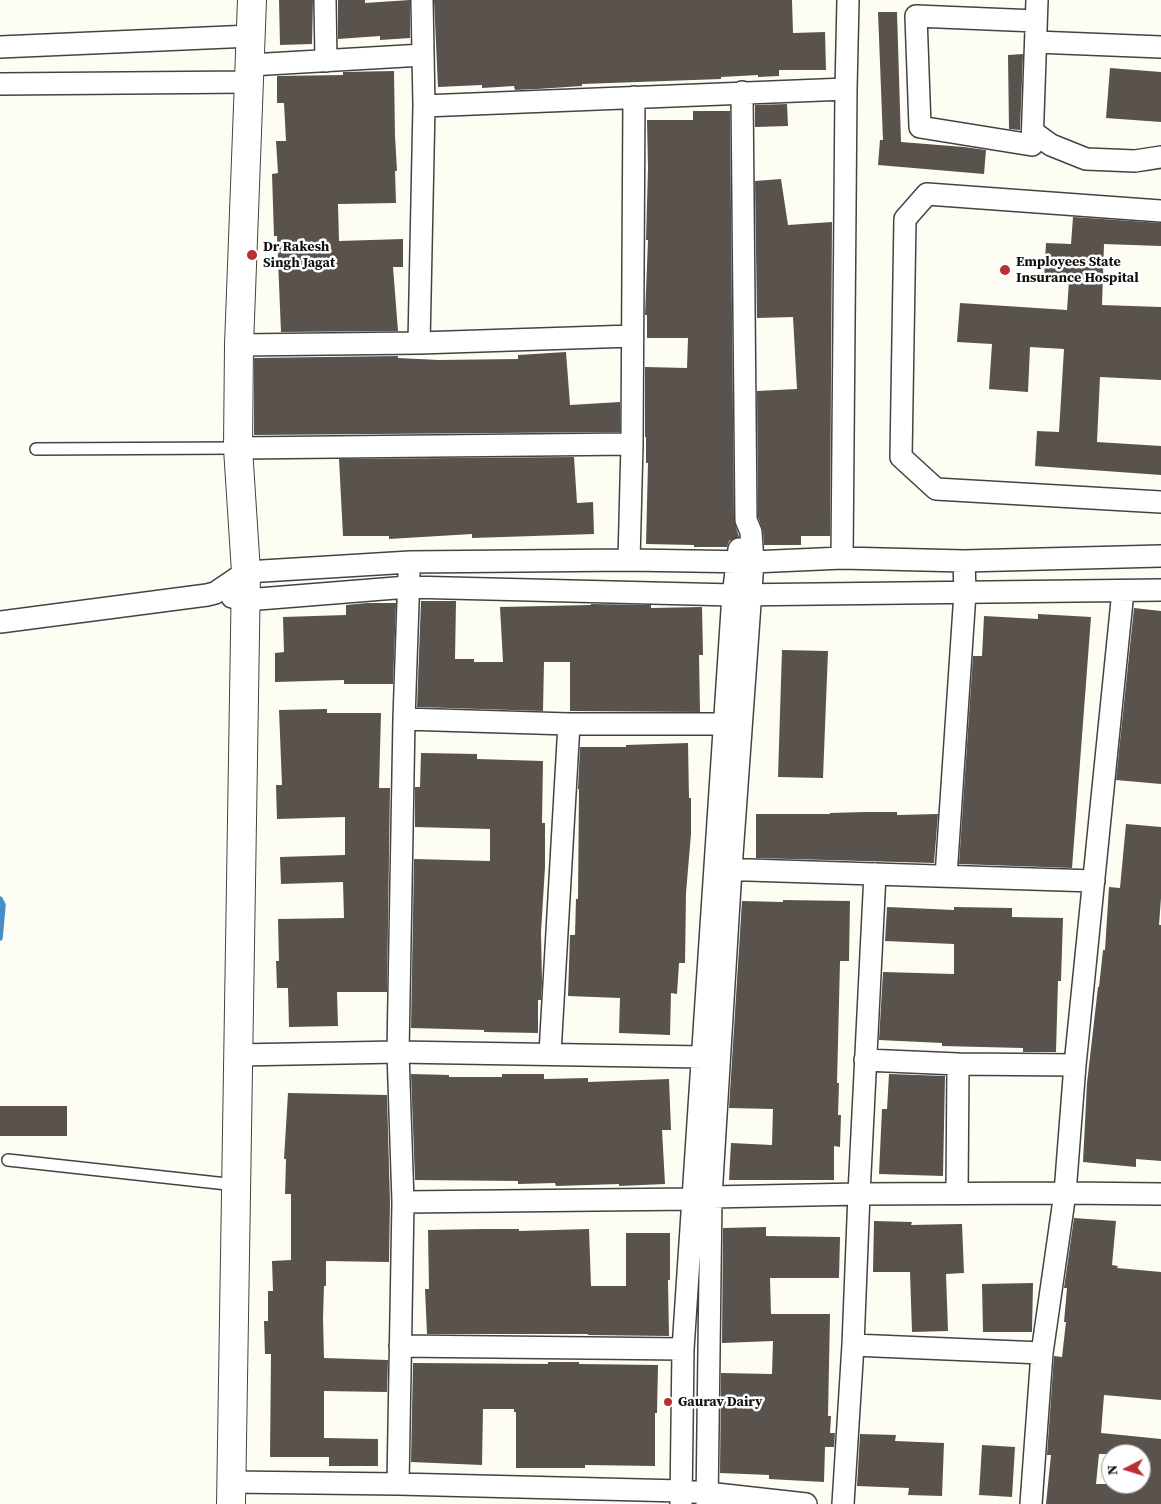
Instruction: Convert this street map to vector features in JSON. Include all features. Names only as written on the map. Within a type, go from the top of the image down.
[{"type":"street","points":[[252,0],[239,345],[238,448],[246,600],[231,1493],[398,1484],[806,1504]]},
{"type":"street","points":[[325,0],[326,61]]},
{"type":"street","points":[[419,343],[424,106],[422,0]]},
{"type":"street","points":[[848,0],[846,89],[849,558],[855,593]]},
{"type":"street","points":[[1037,0],[1036,32],[1032,132],[1032,145],[920,127],[916,16],[1036,32],[1161,47]]},
{"type":"street","points":[[0,47],[251,36]]},
{"type":"street","points":[[0,84],[249,74],[326,61],[423,55]]},
{"type":"street","points":[[424,106],[846,89]]},
{"type":"street","points":[[681,1498],[684,1349],[720,1056],[725,724],[745,563],[742,530],[746,520],[742,92]]},
{"type":"street","points":[[629,560],[632,444],[634,97]]},
{"type":"street","points":[[1032,132],[1051,145],[1086,159],[1135,161],[1161,157]]},
{"type":"street","points":[[1161,212],[927,194],[905,219],[901,457],[936,489],[1161,502]]},
{"type":"street","points":[[239,345],[419,343],[632,336]]},
{"type":"street","points":[[238,448],[632,444]]},
{"type":"street","points":[[215,593],[246,572],[410,562],[629,560],[745,563],[849,558],[964,561],[1161,556]]},
{"type":"street","points":[[946,876],[965,593],[964,561]]},
{"type":"street","points":[[398,1484],[403,1202],[398,1052],[404,720],[410,562]]},
{"type":"street","points":[[0,622],[215,593],[246,600],[408,587],[742,594],[1161,590]]},
{"type":"street","points":[[1031,1504],[1042,1353],[1064,1193],[1075,1064],[1123,591]]},
{"type":"street","points":[[707,1498],[702,1198],[703,1057],[723,869],[742,734],[742,594]]},
{"type":"street","points":[[404,720],[569,724],[725,724]]},
{"type":"street","points":[[550,1053],[569,724]]},
{"type":"street","points":[[723,869],[1094,882]]},
{"type":"street","points":[[843,1504],[853,1345],[875,874]]},
{"type":"street","points":[[238,1054],[398,1052],[703,1057]]},
{"type":"street","points":[[865,1060],[958,1064],[1075,1064]]},
{"type":"street","points":[[957,1194],[958,1064]]},
{"type":"street","points":[[403,1202],[859,1194],[1161,1194]]},
{"type":"street","points":[[853,1345],[1042,1353]]},
{"type":"street","points":[[400,1346],[684,1349]]},
{"type":"lane","points":[[36,449],[238,448]]},
{"type":"lane","points":[[8,1160],[236,1184]]},
{"type":"building","points":[[279,0],[313,0],[312,44],[280,45]]},
{"type":"building","points":[[338,0],[365,0],[365,3],[410,0],[410,38],[380,40],[380,36],[338,39]]},
{"type":"building","points":[[434,0],[792,0],[793,33],[825,32],[826,70],[779,70],[779,76],[758,77],[758,75],[721,77],[721,79],[582,84],[582,86],[515,90],[514,86],[482,88],[482,85],[438,87]]},
{"type":"building","points":[[878,12],[897,12],[901,142],[986,150],[984,174],[878,165],[880,140],[883,140]]},
{"type":"building","points":[[1023,54],[1020,130],[1009,129],[1008,55]]},
{"type":"building","points":[[1110,68],[1161,72],[1161,122],[1106,118]]},
{"type":"building","points":[[394,71],[396,203],[338,204],[339,241],[403,239],[403,267],[393,267],[398,331],[281,332],[277,236],[274,236],[272,174],[278,173],[276,141],[286,141],[284,103],[277,103],[277,76],[343,75],[343,72]]},
{"type":"building","points":[[787,104],[788,126],[755,127],[755,105]]},
{"type":"building","points":[[693,111],[730,111],[734,520],[739,537],[729,541],[727,547],[646,544],[648,463],[646,463],[645,437],[645,367],[687,368],[688,338],[647,338],[647,315],[645,315],[648,240],[646,240],[647,120],[693,120]]},
{"type":"building","points":[[781,179],[788,225],[832,222],[830,536],[801,536],[801,545],[764,545],[763,531],[758,517],[757,391],[797,389],[793,317],[757,318],[755,181]]},
{"type":"building","points":[[1073,217],[1161,223],[1161,246],[1104,244],[1102,305],[1161,307],[1161,380],[1100,377],[1097,442],[1161,446],[1161,475],[1035,466],[1037,431],[1059,432],[1064,349],[1030,347],[1028,392],[989,389],[992,344],[957,342],[960,303],[1067,310],[1069,281],[1044,279],[1046,243],[1071,244]]},
{"type":"building","points":[[566,352],[570,405],[620,402],[620,432],[254,435],[254,358],[398,356],[398,358],[439,360],[518,359],[518,355]]},
{"type":"building","points":[[574,457],[577,503],[593,502],[594,534],[472,538],[472,534],[389,539],[389,536],[343,536],[339,459]]},
{"type":"building","points":[[421,601],[456,601],[455,659],[474,659],[474,662],[503,662],[500,607],[591,604],[651,605],[651,608],[702,607],[703,655],[699,655],[700,712],[570,711],[570,662],[544,662],[543,711],[417,707]]},
{"type":"building","points":[[396,603],[393,684],[344,684],[344,680],[275,682],[275,653],[284,652],[283,617],[346,615],[346,605]]},
{"type":"building","points":[[1134,608],[1161,611],[1161,784],[1116,780]]},
{"type":"building","points":[[1038,614],[1091,617],[1072,868],[959,864],[973,656],[982,656],[984,616],[1038,619]]},
{"type":"building","points":[[782,650],[828,651],[823,778],[778,777]]},
{"type":"building","points":[[327,709],[327,713],[381,713],[379,788],[390,788],[387,992],[337,992],[338,1026],[289,1027],[288,988],[277,988],[276,961],[279,961],[278,919],[344,918],[343,882],[281,884],[280,857],[345,855],[345,817],[277,819],[276,785],[282,785],[279,710]]},
{"type":"building","points":[[688,743],[691,834],[686,893],[685,963],[679,963],[677,994],[671,993],[670,1035],[619,1033],[620,998],[568,996],[570,935],[575,935],[576,899],[578,899],[580,747],[626,747],[626,745]]},
{"type":"building","points":[[421,753],[477,754],[477,759],[543,761],[542,823],[545,823],[545,867],[541,932],[542,983],[541,1000],[538,1000],[538,1033],[411,1028],[414,859],[490,861],[490,829],[415,827],[415,787],[420,787]]},
{"type":"building","points":[[897,812],[897,815],[938,814],[934,863],[756,858],[756,814]]},
{"type":"building","points":[[1126,824],[1161,827],[1159,925],[1161,925],[1161,1161],[1136,1159],[1136,1167],[1083,1162],[1087,1083],[1103,950],[1105,950],[1109,887],[1120,888]]},
{"type":"building","points":[[783,900],[850,901],[849,961],[840,961],[837,1083],[839,1083],[838,1115],[841,1115],[840,1147],[834,1146],[834,1180],[729,1180],[731,1143],[772,1145],[773,1109],[729,1108],[742,901],[783,902]]},
{"type":"building","points":[[887,907],[954,910],[954,907],[1012,908],[1012,917],[1063,918],[1061,981],[1058,981],[1056,1052],[1023,1052],[1023,1048],[942,1046],[942,1043],[879,1040],[883,972],[954,974],[954,944],[885,941]]},
{"type":"building","points":[[411,1074],[449,1075],[449,1077],[502,1077],[502,1074],[544,1074],[544,1079],[588,1078],[588,1082],[669,1079],[671,1130],[662,1130],[665,1184],[556,1186],[555,1183],[518,1184],[518,1181],[415,1180]]},
{"type":"building","points":[[889,1074],[945,1076],[943,1176],[879,1174],[882,1109],[887,1109]]},
{"type":"building","points":[[288,1093],[387,1095],[390,1202],[389,1262],[326,1261],[323,1318],[324,1358],[388,1360],[387,1392],[324,1391],[324,1438],[378,1439],[378,1466],[329,1466],[329,1457],[270,1457],[271,1354],[265,1354],[264,1321],[268,1321],[268,1291],[273,1291],[272,1261],[291,1260],[291,1194],[285,1194],[286,1159],[284,1159]]},
{"type":"building","points":[[0,1106],[67,1106],[67,1136],[0,1136]]},
{"type":"building","points":[[1074,1218],[1116,1221],[1112,1265],[1118,1266],[1117,1268],[1161,1272],[1161,1400],[1104,1395],[1101,1433],[1161,1439],[1161,1504],[1046,1504],[1051,1455],[1047,1455],[1054,1356],[1062,1357],[1067,1288],[1064,1288]]},
{"type":"building","points":[[874,1221],[912,1222],[911,1225],[962,1224],[964,1273],[946,1274],[948,1331],[912,1332],[910,1272],[873,1272]]},
{"type":"building","points":[[766,1227],[766,1236],[840,1237],[839,1278],[770,1278],[771,1314],[830,1314],[828,1416],[831,1416],[830,1433],[835,1433],[834,1447],[825,1447],[824,1482],[769,1479],[769,1475],[720,1473],[721,1373],[772,1374],[773,1341],[722,1343],[723,1228]]},
{"type":"building","points":[[519,1229],[519,1231],[589,1229],[591,1286],[626,1286],[626,1233],[670,1233],[670,1280],[668,1280],[669,1336],[427,1334],[425,1289],[429,1289],[428,1230]]},
{"type":"building","points":[[1033,1283],[1032,1332],[983,1332],[982,1284]]},
{"type":"building","points":[[548,1362],[658,1365],[657,1413],[655,1413],[655,1466],[585,1465],[585,1468],[516,1468],[516,1412],[514,1412],[514,1409],[483,1409],[482,1465],[411,1462],[413,1363],[548,1364]]},
{"type":"building","points":[[860,1434],[896,1435],[895,1441],[944,1443],[942,1496],[908,1495],[909,1488],[857,1486]]},
{"type":"building","points":[[982,1445],[1015,1447],[1012,1497],[979,1495]]},
{"type":"waterway","points":[[0,899],[3,905],[0,938]]},
{"type":"place","name":"Dr Rakesh Singh Jagat","points":[[252,255]]},
{"type":"place","name":"Employees State Insurance Hospital","points":[[1005,270]]},
{"type":"place","name":"Gaurav Dairy","points":[[668,1402]]}]
